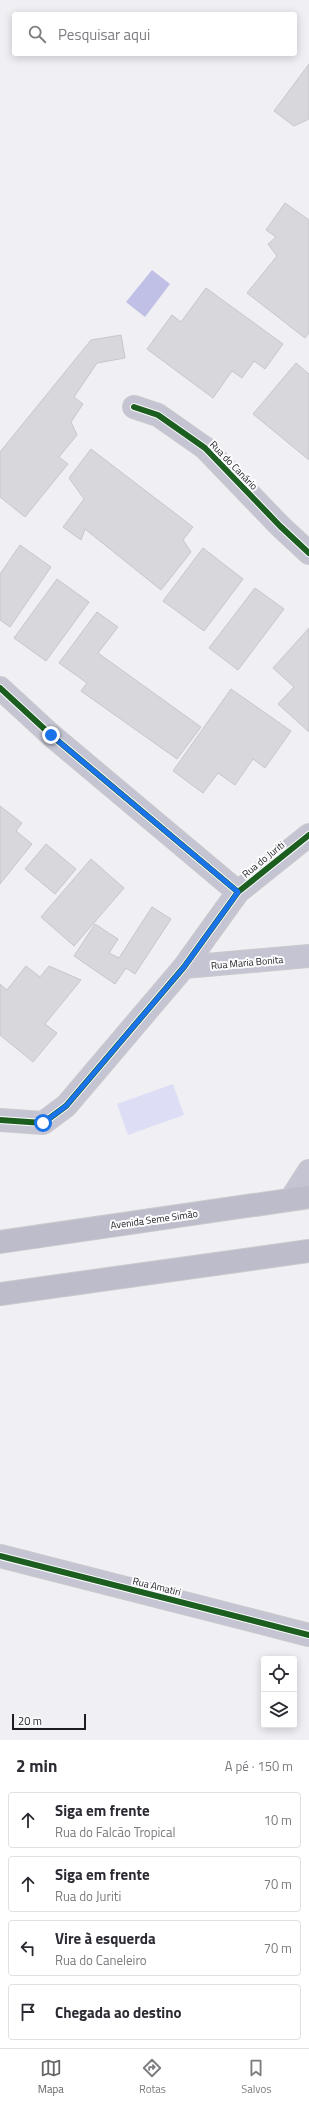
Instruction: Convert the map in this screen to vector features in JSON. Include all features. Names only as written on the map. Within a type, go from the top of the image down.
[{"type":"main road","name":"Avenida Seme Simão","points":[[0,1242],[300,1198]]},
{"type":"main road","points":[[0,1248],[29,1238]]},
{"type":"main road","points":[[0,1294],[309,1251]]},
{"type":"street","name":"Rua do Canário","points":[[134,407],[158,415],[205,448],[280,526],[309,553]]},
{"type":"street","points":[[0,688],[51,735],[238,892]]},
{"type":"street","name":"Rua do Juriti","points":[[0,1120],[43,1123],[66,1106],[184,967],[238,892],[309,834]]},
{"type":"street","name":"Rua Maria Bonita","points":[[184,967],[309,956]]},
{"type":"street","points":[[300,1198],[309,1171]]},
{"type":"street","name":"Rua Amatiri","points":[[0,1556],[309,1635]]},
{"type":"shaded area","points":[[152,270],[170,284],[145,317],[126,302]]},
{"type":"shaded area","points":[[173,1084],[184,1115],[128,1135],[117,1104]]},
{"type":"building","points":[[309,64],[309,119],[294,126],[274,111]]},
{"type":"building","points":[[285,203],[309,220],[309,333],[305,338],[247,293],[277,256],[268,244],[276,237],[266,230]]},
{"type":"building","points":[[206,288],[283,344],[265,369],[254,361],[242,378],[232,371],[213,398],[147,349],[172,315],[181,322]]},
{"type":"building","points":[[121,335],[125,358],[97,363],[74,397],[83,404],[71,422],[77,435],[59,457],[68,464],[25,517],[0,497],[0,452],[91,340]]},
{"type":"building","points":[[296,363],[309,374],[309,460],[253,414]]},
{"type":"building","points":[[91,449],[193,527],[183,540],[191,552],[161,590],[85,529],[81,540],[63,527],[84,499],[69,478]]},
{"type":"building","points":[[20,545],[51,567],[10,627],[0,620],[0,574]]},
{"type":"building","points":[[203,548],[243,579],[204,631],[163,601]]},
{"type":"building","points":[[57,579],[89,602],[46,661],[14,638]]},
{"type":"building","points":[[255,588],[284,609],[238,670],[209,648]]},
{"type":"building","points":[[97,612],[118,627],[98,653],[201,727],[177,759],[81,691],[87,683],[59,663]]},
{"type":"building","points":[[309,628],[309,732],[278,704],[294,687],[273,668]]},
{"type":"building","points":[[231,689],[291,731],[265,768],[253,759],[235,785],[218,773],[203,793],[173,771]]},
{"type":"building","points":[[0,806],[22,823],[16,831],[32,844],[0,884]]},
{"type":"building","points":[[46,844],[76,869],[55,894],[25,869]]},
{"type":"building","points":[[91,859],[124,888],[74,946],[41,917]]},
{"type":"building","points":[[152,907],[171,919],[135,974],[126,968],[115,984],[74,956],[95,924],[118,939],[109,953],[119,958]]},
{"type":"building","points":[[26,966],[40,977],[49,966],[81,980],[45,1024],[57,1033],[33,1062],[0,1035],[0,984],[7,990]]},
{"type":"cycle path","points":[[134,407],[158,415],[205,448],[280,526],[309,553]]},
{"type":"cycle path","points":[[0,688],[51,735],[238,892]]},
{"type":"cycle path","points":[[0,1120],[43,1123],[66,1106],[184,967],[238,892],[309,835]]},
{"type":"cycle path","points":[[0,1556],[309,1635]]},
{"type":"route","points":[[43,1123],[66,1106],[184,967],[238,892],[51,735]]}]
